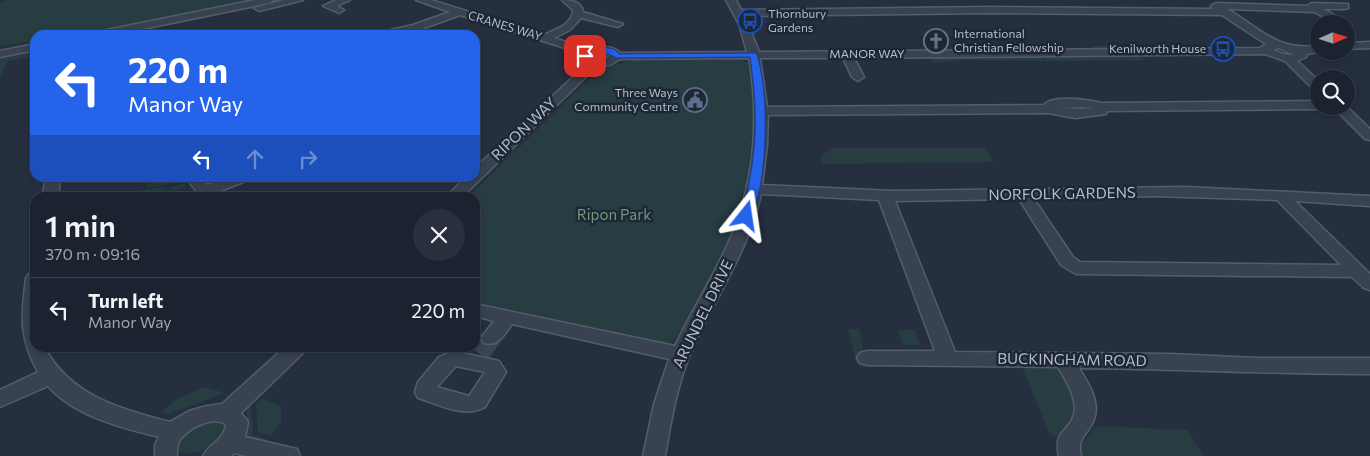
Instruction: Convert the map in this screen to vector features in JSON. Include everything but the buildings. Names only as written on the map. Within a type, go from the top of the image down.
[{"type":"street","points":[[121,30],[268,0]]},
{"type":"street","points":[[154,30],[298,0]]},
{"type":"street","points":[[339,10],[328,6],[345,0]]},
{"type":"street","name":"CRANES WAY","points":[[421,0],[545,38],[592,57]]},
{"type":"street","points":[[567,0],[574,4],[578,14]]},
{"type":"street","name":"ARUNDEL DRIVE","points":[[654,456],[666,396],[680,354],[742,230],[754,189],[762,111],[754,55],[748,32],[740,13],[731,0]]},
{"type":"street","points":[[843,0],[849,12]]},
{"type":"street","points":[[1212,3],[1316,9]]},
{"type":"street","points":[[1212,3],[1270,48],[1293,54],[1310,51]]},
{"type":"street","points":[[1327,15],[1311,6],[1344,6]]},
{"type":"street","points":[[740,13],[991,10],[1016,14],[1034,14],[1037,12],[1036,10],[1226,12]]},
{"type":"street","points":[[406,30],[459,12]]},
{"type":"street","points":[[578,14],[618,24]]},
{"type":"street","points":[[545,38],[569,26],[578,14]]},
{"type":"street","points":[[1355,46],[1370,45]]},
{"type":"street","name":"MANOR WAY","points":[[617,56],[1270,48]]},
{"type":"street","points":[[0,54],[30,49]]},
{"type":"street","points":[[847,54],[858,77]]},
{"type":"street","points":[[1293,54],[1310,76]]},
{"type":"street","name":"RIPON WAY","points":[[480,171],[592,57],[609,62],[617,56]]},
{"type":"street","points":[[762,111],[1049,109],[1050,105],[1056,104],[1087,103],[1102,108],[1310,105]]},
{"type":"street","points":[[1348,115],[1370,136]]},
{"type":"street","points":[[197,182],[206,192]]},
{"type":"street","points":[[212,192],[233,182]]},
{"type":"street","name":"RIPON WAY","points":[[458,192],[469,182]]},
{"type":"street","name":"NORFOLK GARDENS","points":[[754,189],[841,196],[1024,195],[1126,192],[1281,195],[1370,201]]},
{"type":"street","points":[[1024,195],[1067,261],[1076,268],[1357,271]]},
{"type":"street","points":[[1281,195],[1370,284]]},
{"type":"street","points":[[885,196],[948,358]]},
{"type":"street","points":[[480,311],[680,354]]},
{"type":"street","points":[[492,338],[507,317]]},
{"type":"street","points":[[37,352],[52,374],[69,391],[88,405],[127,420],[174,432]]},
{"type":"street","points":[[227,413],[292,352]]},
{"type":"street","name":"BUCKINGHAM ROAD","points":[[867,358],[1170,361],[1257,366],[1370,366]]},
{"type":"street","points":[[1064,360],[1084,399],[1086,412],[1080,424],[1070,434],[1067,442],[1070,456]]},
{"type":"street","points":[[0,399],[29,387],[52,374]]},
{"type":"street","points":[[166,456],[165,448],[174,432],[184,424],[206,413],[227,413],[237,422],[237,428],[222,450],[289,456]]},
{"type":"green space","points":[[6,0],[254,0],[104,30],[30,30],[30,42],[0,46],[0,2]]},
{"type":"green space","points":[[276,0],[292,0],[147,30],[131,30]]},
{"type":"green space","points":[[1167,45],[1175,48],[1092,49],[1092,46]]},
{"type":"green space","points":[[30,52],[30,57],[7,61],[0,80],[0,57]]},
{"type":"green space","points":[[1044,57],[1041,61],[955,60],[933,63],[930,58]]},
{"type":"green space","points":[[1046,57],[1141,57],[1145,60],[1043,61]]},
{"type":"green space","name":"Ripon Park","points":[[737,59],[748,63],[755,110],[743,209],[735,235],[690,318],[674,340],[666,345],[480,304],[480,192],[473,192],[598,70],[632,60]]},
{"type":"green space","points":[[832,148],[985,148],[994,162],[822,164],[820,157]]},
{"type":"green space","points":[[147,182],[182,182],[147,188]]},
{"type":"green space","points":[[183,183],[187,186],[177,190],[179,192],[166,192]]},
{"type":"green space","points":[[169,187],[161,192],[136,192]]},
{"type":"green space","points":[[848,329],[860,329],[865,363],[856,363]]},
{"type":"green space","points":[[898,330],[915,330],[920,346],[903,345]]},
{"type":"green space","points":[[1022,367],[1057,367],[1062,371],[1076,399],[1075,414],[1059,437],[1050,435]]},
{"type":"green space","points":[[205,387],[225,393],[169,414],[161,413],[176,399]]},
{"type":"green space","points":[[261,393],[251,405],[253,435],[267,439],[266,443],[249,439],[247,436],[247,405]]},
{"type":"green space","points":[[262,399],[281,406],[281,422],[271,436],[258,432],[256,405]]},
{"type":"green space","points":[[216,419],[226,424],[227,428],[213,444],[196,453],[181,453],[178,448],[179,441],[186,431]]},
{"type":"green space","points":[[1095,426],[1187,430],[1204,456],[1081,456],[1081,446]]},
{"type":"tunnel","points":[[480,354],[491,338]]},
{"type":"place","name":"Thornbury Gardens","points":[[750,21]]},
{"type":"place","name":"International Christian Fellowship","points":[[936,41]]},
{"type":"place","name":"Kenilworth House","points":[[1223,49]]},
{"type":"place","name":"Three Ways Community Centre","points":[[695,100]]},
{"type":"route","points":[[585,56],[593,51],[603,50],[615,52],[617,56],[754,55],[762,111],[761,133],[754,189],[746,216]]}]
